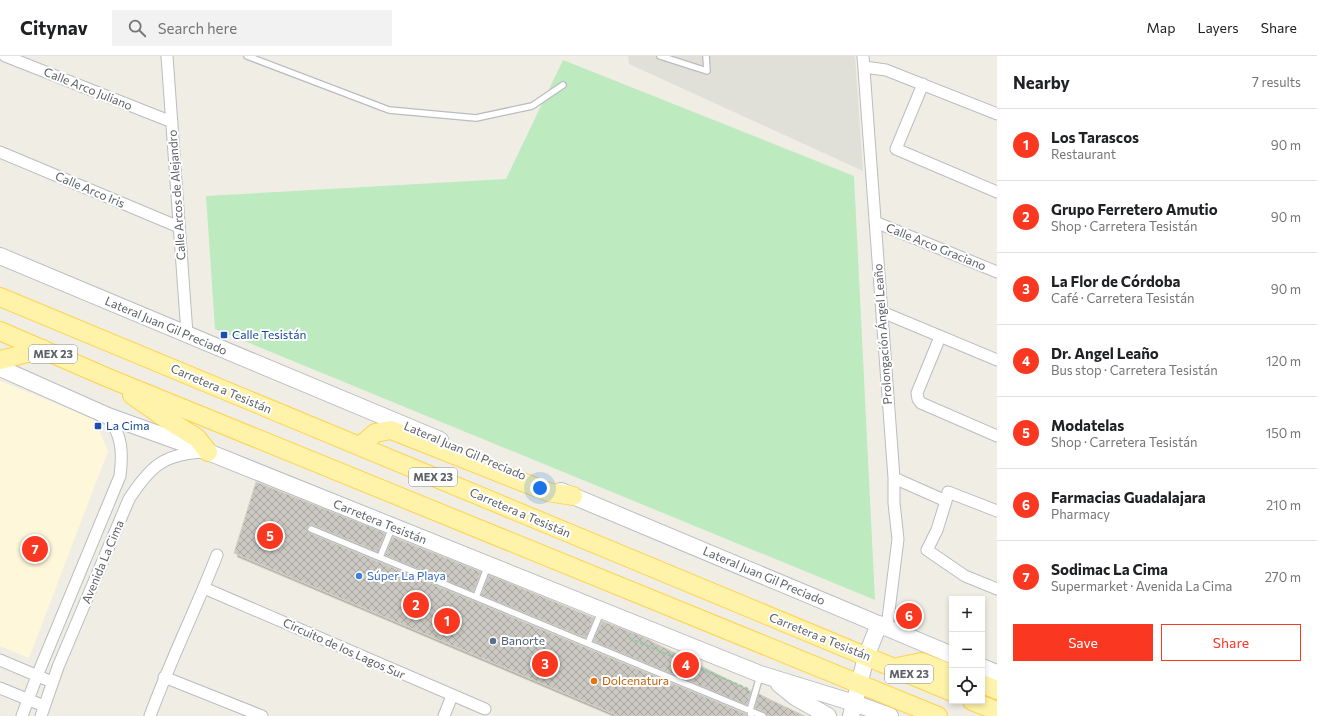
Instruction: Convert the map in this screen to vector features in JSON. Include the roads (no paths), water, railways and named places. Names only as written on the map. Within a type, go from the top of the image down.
[{"type":"main road","name":"Lateral Juan Gil Preciado","points":[[0,256],[949,654]]},
{"type":"main road","name":"Carretera a Tesistán","points":[[0,297],[949,691]]},
{"type":"main road","name":"MEX 23","points":[[0,331],[106,377],[938,716]]},
{"type":"main road","points":[[0,360],[42,349]]},
{"type":"main road","name":"Carretera Tesistán","points":[[0,368],[108,416],[208,452],[766,676]]},
{"type":"main road","points":[[106,377],[165,418],[197,438],[208,452]]},
{"type":"main road","points":[[360,446],[375,433],[391,430],[548,492],[572,496]]},
{"type":"main road","name":"Prolongación Ángel Leaño","points":[[852,709],[864,685],[871,658],[883,626]]},
{"type":"main road","points":[[894,668],[921,662],[949,673]]},
{"type":"main road","points":[[984,668],[997,674]]},
{"type":"main road","points":[[766,676],[852,709],[890,716]]},
{"type":"main road","points":[[766,676],[795,697],[828,716]]},
{"type":"main road","name":"Prolongación Ángel Leaño","points":[[864,685],[870,712]]},
{"type":"main road","points":[[985,685],[997,690]]},
{"type":"main road","points":[[980,704],[997,711]]},
{"type":"street","name":"Calle Arco Juliano","points":[[5,56],[172,122]]},
{"type":"street","name":"Calle Arcos de Alejandro","points":[[167,56],[187,334]]},
{"type":"street","points":[[864,62],[997,114]]},
{"type":"street","name":"Prolongación Ángel Leaño","points":[[864,62],[894,478],[894,503],[898,539],[889,611],[883,626]]},
{"type":"street","points":[[922,84],[896,149],[997,192]]},
{"type":"street","name":"Calle Arco Iris","points":[[0,152],[179,227]]},
{"type":"street","name":"Calle Arco Graciano","points":[[875,222],[997,272]]},
{"type":"street","points":[[882,312],[997,360]]},
{"type":"street","points":[[940,337],[917,393],[918,399],[921,403],[997,436]]},
{"type":"street","name":"Avenida La Cima","points":[[22,716],[37,676],[120,476],[122,461],[121,446],[116,428],[108,416]]},
{"type":"street","name":"Avenida La Cima","points":[[42,711],[52,682],[129,499],[146,475],[159,463],[177,455],[208,452]]},
{"type":"street","points":[[894,478],[946,501]]},
{"type":"street","points":[[997,511],[948,492],[937,530],[927,550],[965,576],[997,589]]},
{"type":"street","points":[[104,514],[121,519]]},
{"type":"street","points":[[150,716],[164,677],[204,588],[217,555]]},
{"type":"street","name":"Circuito de los Lagos Sur","points":[[204,588],[485,709]]},
{"type":"street","points":[[0,660],[52,682]]},
{"type":"street","points":[[164,677],[262,716]]},
{"type":"street","points":[[0,688],[28,700],[42,711]]},
{"type":"street","points":[[444,716],[452,696]]},
{"type":"lane","points":[[247,56],[389,110],[476,118],[532,106],[563,85]]},
{"type":"lane","points":[[660,56],[707,71],[706,56]]},
{"type":"lane","points":[[380,557],[393,527]]},
{"type":"lane","points":[[311,529],[588,643],[750,713],[763,716]]},
{"type":"lane","points":[[476,597],[488,565]]},
{"type":"lane","points":[[588,643],[602,611]]},
{"type":"lane","points":[[750,713],[766,676]]},
{"type":"place","name":"Calle Tesistán","points":[[224,335]]},
{"type":"place","name":"La Cima","points":[[98,426]]},
{"type":"place","name":"Modatelas","points":[[270,536]]},
{"type":"place","name":"Sodimac La Cima","points":[[35,549]]},
{"type":"place","name":"Súper La Playa","points":[[359,576]]},
{"type":"place","name":"Grupo Ferretero Amutio","points":[[416,605]]},
{"type":"place","name":"Farmacias Guadalajara","points":[[909,616]]},
{"type":"place","name":"Los Tarascos","points":[[447,621]]},
{"type":"place","name":"Banorte","points":[[493,641]]},
{"type":"place","name":"La Flor de Córdoba","points":[[545,664]]},
{"type":"place","name":"Dr. Angel Leaño","points":[[686,665]]},
{"type":"place","name":"Dolcenatura","points":[[594,681]]}]
